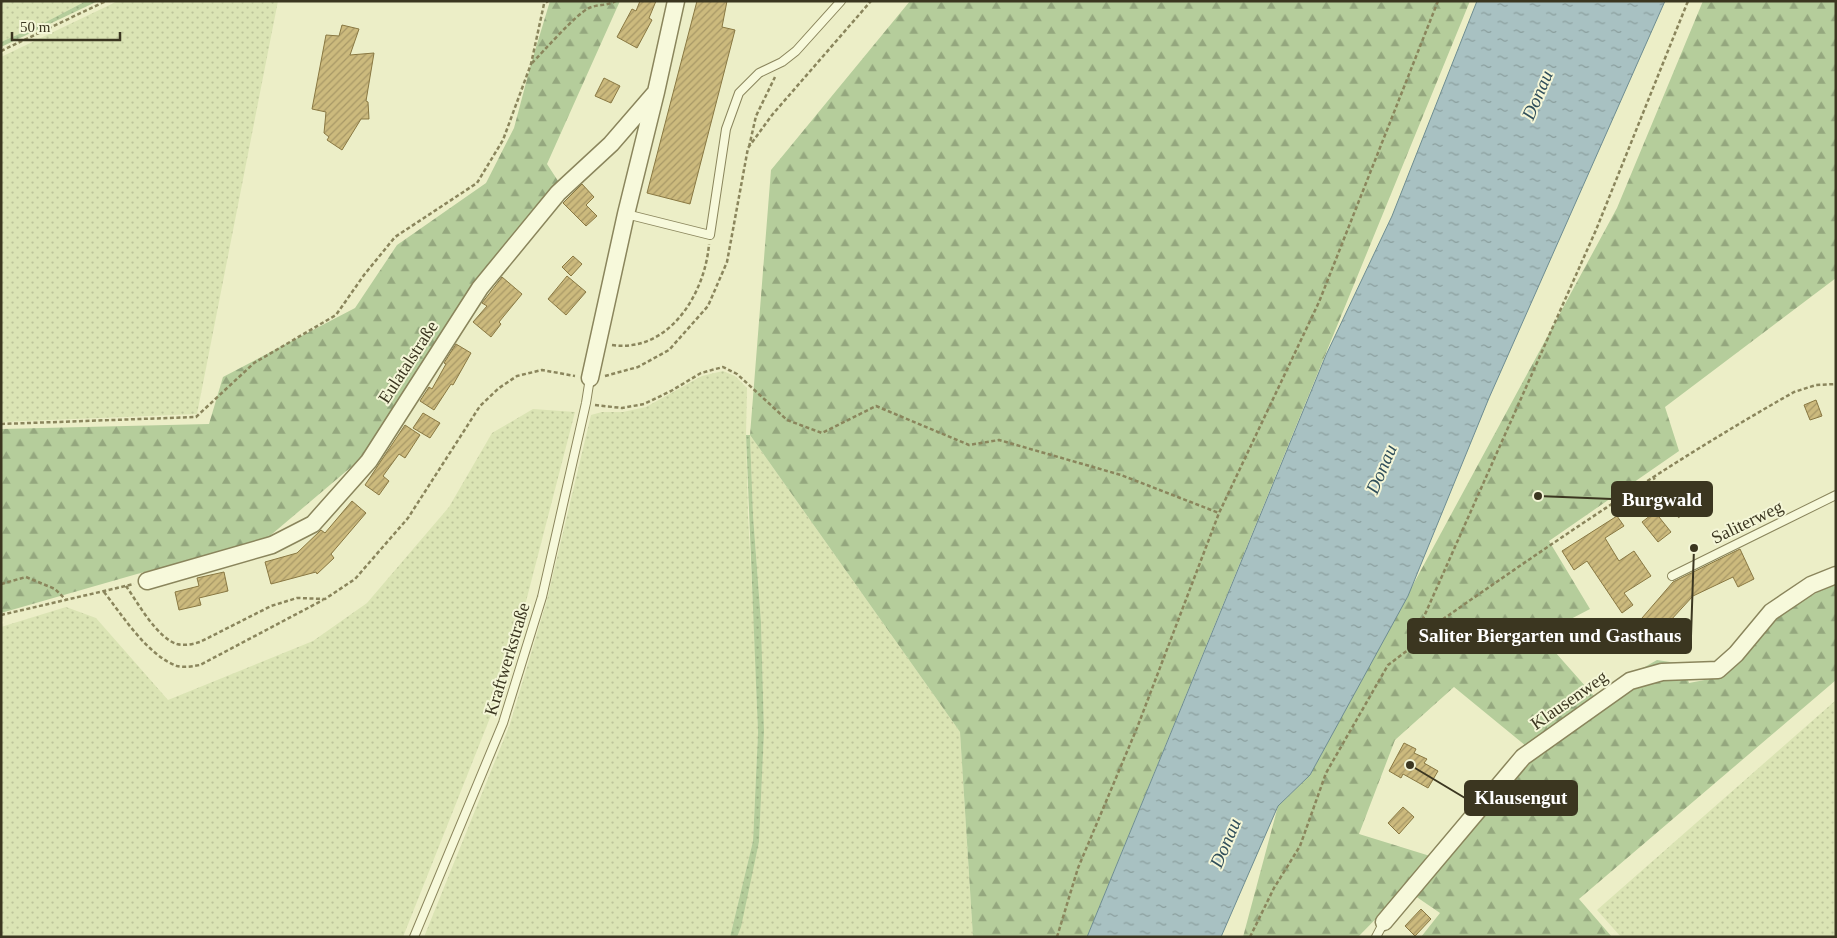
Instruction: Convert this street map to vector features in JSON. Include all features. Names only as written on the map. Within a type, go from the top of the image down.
[{"type":"street","name":"Eulatalstraße","points":[[590,378],[676,1]]},
{"type":"street","name":"Eulatalstraße","points":[[147,581],[272,545],[313,524],[369,461],[480,288],[558,193],[611,144],[656,92]]},
{"type":"street","name":"Klausenweg","points":[[1384,922],[1523,757],[1630,681],[1662,672],[1718,670],[1736,654],[1771,612],[1811,585],[1836,575]]},
{"type":"lane","points":[[626,214],[710,235],[726,129],[739,93],[759,72],[782,62],[796,51],[842,1]]},
{"type":"lane","name":"Kraftwerkstraße","points":[[414,937],[503,723],[542,597],[590,378]]},
{"type":"lane","name":"Saliterweg","points":[[1672,576],[1836,495]]},
{"type":"lane","name":"Klausenweg","points":[[1376,937],[1384,922]]},
{"type":"path","points":[[1,52],[106,1]]},
{"type":"path","points":[[1,424],[196,417],[254,364],[336,315],[364,274],[395,237],[477,182],[503,140],[531,64],[544,4],[548,1]]},
{"type":"path","points":[[531,64],[589,8],[610,5],[616,1]]},
{"type":"path","points":[[748,148],[772,115],[871,1]]},
{"type":"path","points":[[1057,937],[1078,868],[1137,728],[1219,513],[1319,302],[1438,1]]},
{"type":"path","points":[[1250,937],[1274,888],[1300,846],[1326,773],[1388,664],[1408,650],[1414,639],[1596,230],[1688,1]]},
{"type":"path","points":[[104,592],[142,639],[159,656],[179,667],[200,665],[325,599],[355,579],[408,518],[480,406],[498,388],[516,376],[542,370],[590,378],[614,375],[638,368],[669,350],[708,306],[728,262],[748,148],[756,116],[782,62]]},
{"type":"path","points":[[598,343],[619,346],[636,345],[654,339],[668,329],[684,312],[698,292],[708,261],[710,235]]},
{"type":"path","points":[[586,403],[602,407],[622,408],[644,404],[701,373],[723,367],[736,374],[787,420],[822,433],[876,406],[970,445],[999,440],[1121,475],[1219,513]]},
{"type":"path","points":[[1414,639],[1568,532],[1653,476],[1794,392],[1816,385],[1836,384]]},
{"type":"path","points":[[1653,476],[1661,493],[1680,518]]},
{"type":"path","points":[[1,584],[26,577],[55,589],[66,600]]},
{"type":"path","points":[[1,615],[147,581]]},
{"type":"path","points":[[126,586],[153,624],[166,638],[177,644],[189,645],[200,642],[271,606],[297,598],[325,599]]},
{"type":"green space","points":[[1,1],[86,1],[44,23],[1,42]]},
{"type":"green space","points":[[86,1],[98,1],[1,47],[1,42],[44,23]]},
{"type":"green space","points":[[118,1],[278,1],[197,414],[1,422],[1,57]]},
{"type":"green space","points":[[550,1],[620,1],[547,164],[560,184],[363,457],[265,540],[1,613],[1,429],[209,424],[223,377],[355,308],[397,245],[486,183],[514,128]]},
{"type":"green space","points":[[910,1],[1470,1],[1087,937],[973,937],[960,732],[750,435],[771,170]]},
{"type":"green space","points":[[1703,1],[1836,1],[1836,278],[1665,407],[1679,451],[1549,541],[1590,609],[1540,635],[1594,696],[1657,660],[1683,664],[1689,683],[1715,678],[1771,620],[1836,581],[1836,680],[1579,899],[1612,937],[1421,937],[1440,913],[1405,889],[1358,937],[1243,937],[1278,806],[1310,775],[1617,208]],"holes":[[[1454,687],[1537,755],[1443,860],[1359,834],[1395,740]]]},
{"type":"green space","points":[[723,371],[735,376],[747,388],[748,515],[758,734],[753,841],[730,937],[424,937],[510,724],[547,600],[591,415],[602,412],[623,412],[646,407],[702,376]]},
{"type":"green space","points":[[533,409],[575,412],[507,675],[403,937],[1,937],[1,627],[66,607],[96,618],[168,700],[313,641],[367,603],[449,507],[492,433]]},
{"type":"green space","points":[[746,435],[750,435],[753,515],[761,622],[764,732],[759,842],[741,927],[737,937],[730,937],[753,841],[758,733]]},
{"type":"green space","points":[[750,435],[960,732],[973,937],[737,937],[759,842],[764,732],[761,622],[753,515]]},
{"type":"green space","points":[[1836,700],[1836,937],[1621,937],[1597,910]]},
{"type":"water","name":"Donau","points":[[1477,1],[1665,1],[1489,398],[1408,596],[1310,775],[1278,806],[1221,937],[1087,937],[1326,355],[1392,216]]},
{"type":"building","points":[[640,1],[656,1],[649,18],[652,20],[637,48],[617,37],[632,9],[636,11]]},
{"type":"building","points":[[697,1],[727,1],[722,27],[735,30],[690,204],[647,193]]},
{"type":"building","points":[[342,25],[359,29],[350,55],[374,53],[366,101],[368,102],[369,119],[361,119],[342,150],[327,140],[329,137],[324,133],[326,112],[312,109],[326,35],[339,36]]},
{"type":"building","points":[[604,78],[620,86],[611,103],[595,96]]},
{"type":"building","points":[[582,184],[594,197],[586,205],[597,216],[586,226],[563,203]]},
{"type":"building","points":[[573,256],[582,264],[571,276],[562,267]]},
{"type":"building","points":[[567,276],[586,292],[566,315],[548,299]]},
{"type":"building","points":[[502,277],[522,294],[499,322],[501,324],[491,337],[473,322],[487,306],[482,303]]},
{"type":"building","points":[[456,344],[471,353],[453,385],[451,384],[434,410],[420,401],[429,387],[432,389],[446,364],[444,363]]},
{"type":"building","points":[[1816,400],[1822,416],[1810,420],[1804,405]]},
{"type":"building","points":[[423,413],[440,423],[430,438],[413,428]]},
{"type":"building","points":[[405,425],[420,435],[405,458],[399,454],[383,476],[389,481],[379,495],[365,485]]},
{"type":"building","points":[[352,501],[366,513],[331,554],[334,558],[317,574],[316,572],[271,584],[265,562],[297,553],[321,530],[325,533]]},
{"type":"building","points":[[1655,512],[1671,532],[1658,542],[1642,522]]},
{"type":"building","points":[[1617,516],[1624,526],[1605,538],[1619,561],[1634,551],[1651,576],[1624,593],[1633,605],[1622,613],[1587,561],[1574,570],[1562,551]]},
{"type":"building","points":[[1740,549],[1754,579],[1738,587],[1733,577],[1693,596],[1659,633],[1642,618],[1673,582]]},
{"type":"building","points":[[224,572],[228,591],[199,598],[201,605],[179,610],[175,592],[199,586],[197,578]]},
{"type":"building","points":[[1404,743],[1416,749],[1414,753],[1427,759],[1424,763],[1438,771],[1428,788],[1403,774],[1401,778],[1389,771]]},
{"type":"building","points":[[1403,807],[1414,817],[1399,834],[1388,823]]},
{"type":"building","points":[[1421,909],[1431,919],[1415,936],[1405,926]]},
{"type":"place","name":"Burgwald","points":[[1538,496]]},
{"type":"place","name":"Saliter Biergarten und Gasthaus","points":[[1694,548]]},
{"type":"place","name":"Klausengut","points":[[1410,765]]}]
